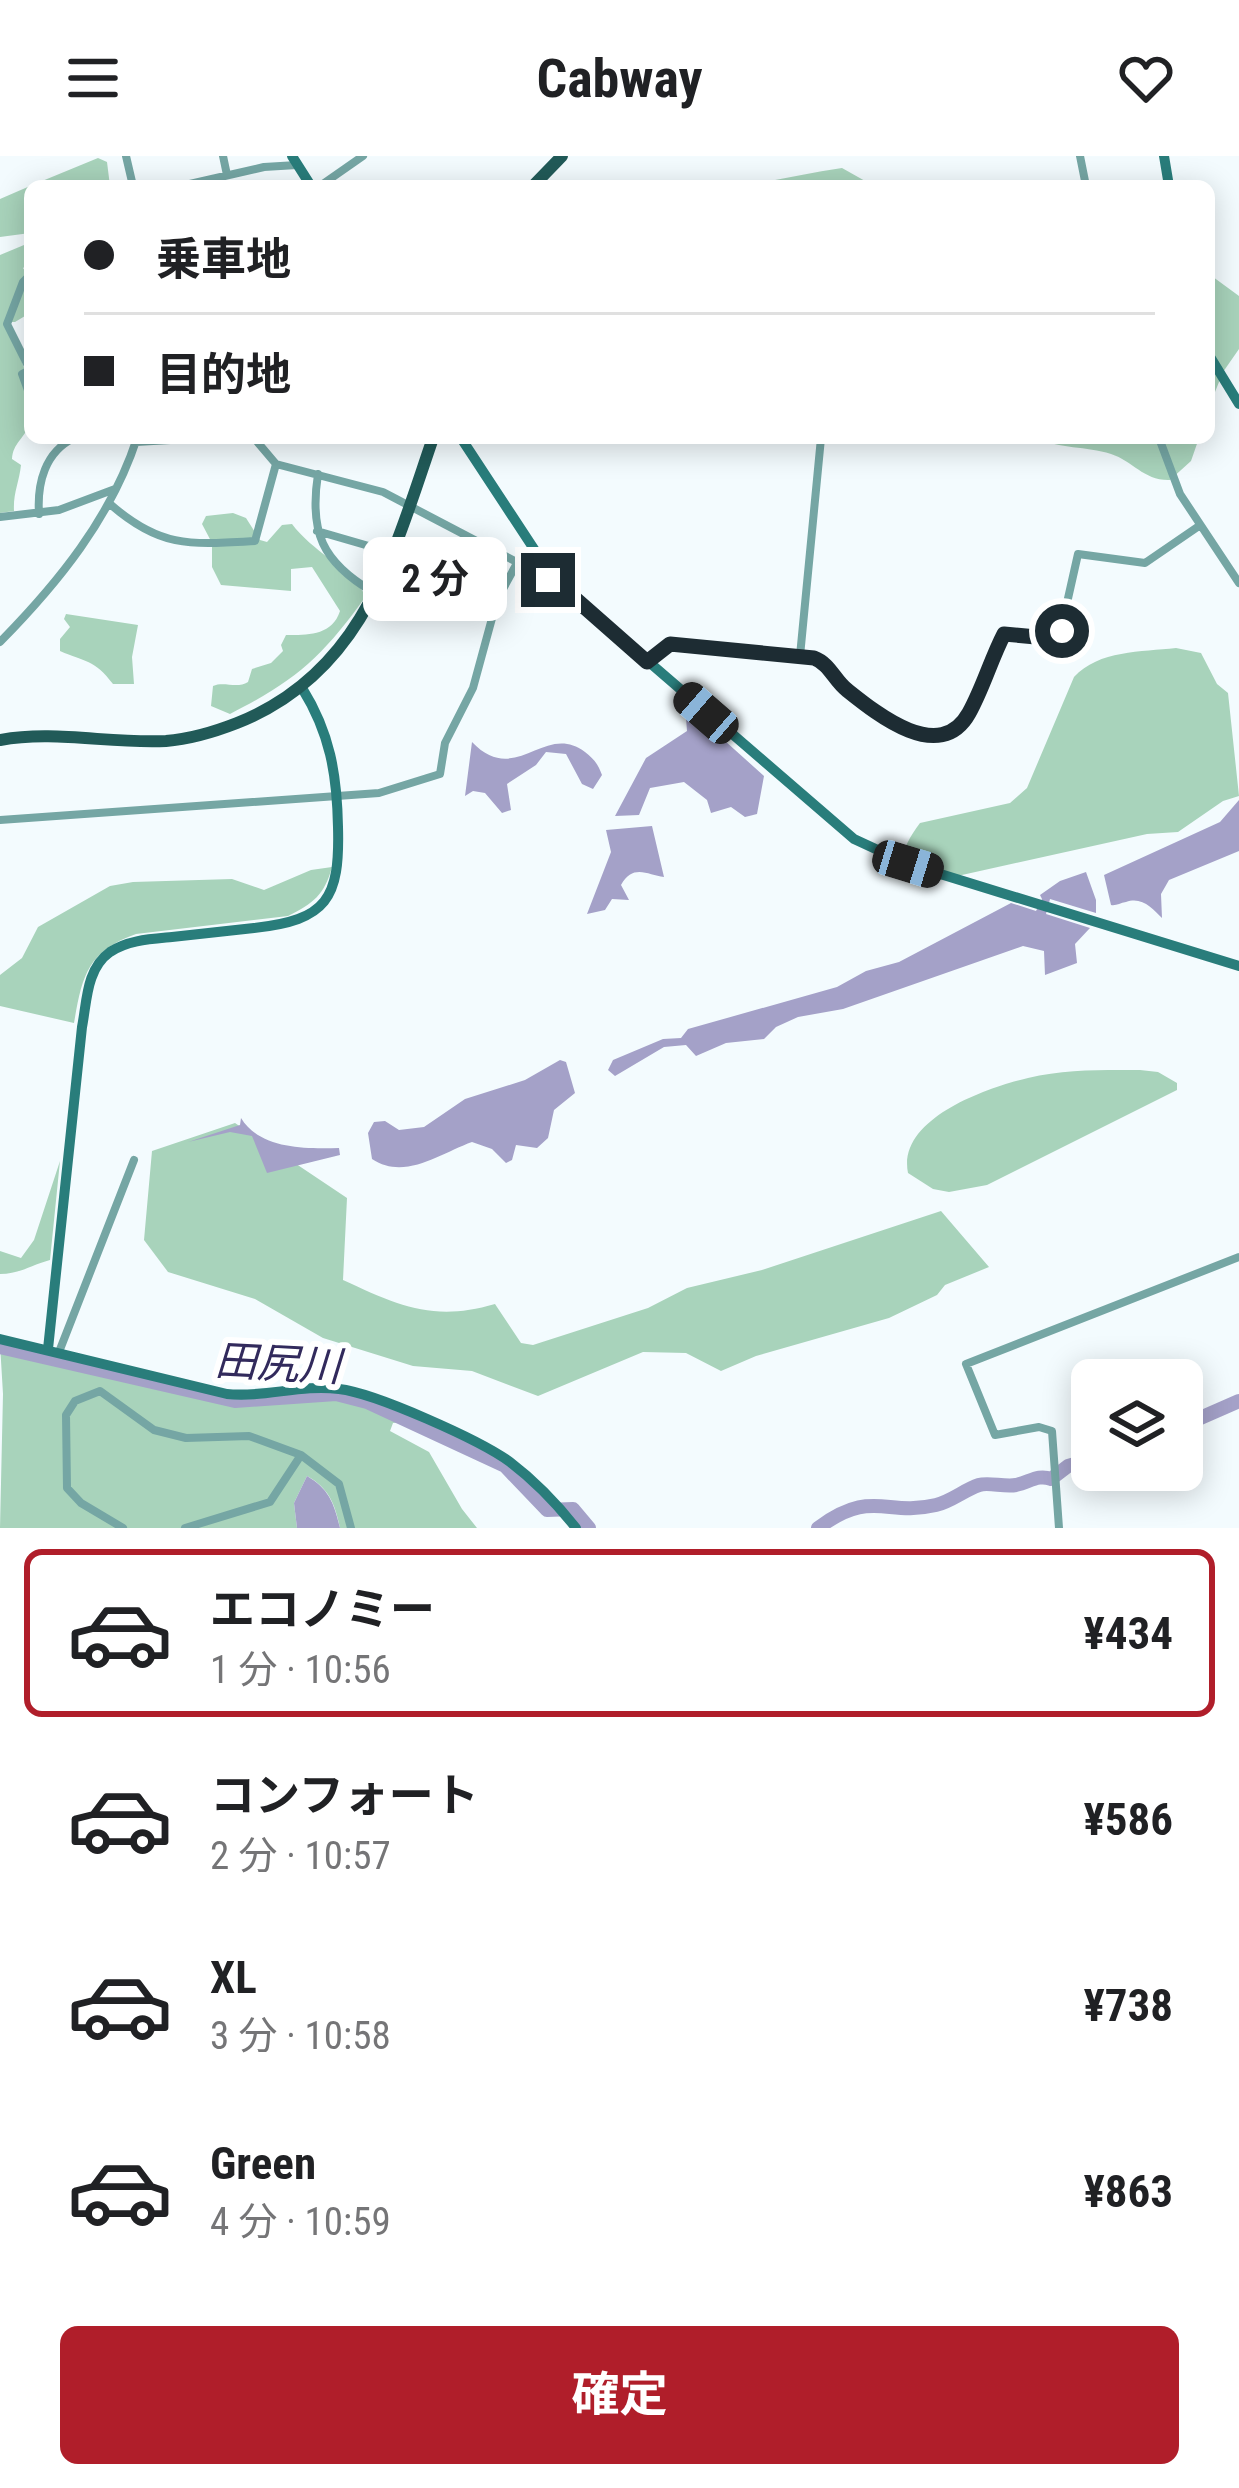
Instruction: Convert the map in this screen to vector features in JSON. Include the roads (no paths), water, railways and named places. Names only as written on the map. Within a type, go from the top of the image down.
[{"type":"main road","points":[[539,180],[562,156]]},
{"type":"main road","points":[[0,740],[187,739],[245,719],[302,688],[340,650],[375,593],[432,444]]},
{"type":"street","points":[[223,156],[227,176]]},
{"type":"street","points":[[325,180],[363,156]]},
{"type":"street","points":[[209,180],[294,160]]},
{"type":"street","points":[[24,281],[7,324],[24,358]]},
{"type":"street","points":[[1215,365],[1239,404]]},
{"type":"street","points":[[39,514],[38,494],[50,455],[66,444]]},
{"type":"street","points":[[0,642],[69,562],[110,504],[134,444]]},
{"type":"street","points":[[259,444],[276,464],[367,485],[555,581]]},
{"type":"street","points":[[465,444],[555,581],[854,839],[908,864],[1239,965]]},
{"type":"street","points":[[800,656],[820,444]]},
{"type":"street","points":[[1161,444],[1175,485],[1239,583]]},
{"type":"street","points":[[110,504],[159,539],[255,541],[276,464]]},
{"type":"street","points":[[318,474],[317,531],[327,554],[375,593]]},
{"type":"street","points":[[0,517],[39,514],[115,489]]},
{"type":"street","points":[[647,662],[670,644],[800,656],[825,663],[850,692],[904,729],[924,736],[948,733],[969,713],[1004,634],[1047,638],[1060,634],[1078,554],[1145,563],[1199,526]]},
{"type":"street","points":[[317,531],[393,554]]},
{"type":"street","points":[[0,820],[392,792],[440,774],[445,743],[473,688],[496,600],[516,565]]},
{"type":"street","points":[[53,1350],[82,1027],[93,974],[103,958],[131,943],[293,922],[314,915],[338,872],[335,762],[326,732],[302,688]]},
{"type":"street","points":[[53,1350],[134,1160]]},
{"type":"street","points":[[1059,1528],[1052,1431],[1039,1426],[995,1435],[966,1364],[1239,1257]]},
{"type":"street","points":[[0,1339],[227,1394],[338,1388],[370,1396],[506,1459],[577,1528]]},
{"type":"street","points":[[123,1528],[81,1503],[68,1488],[64,1423],[68,1407],[100,1391],[154,1430],[175,1436],[249,1436],[302,1454],[339,1484],[351,1528]]},
{"type":"street","points":[[185,1528],[270,1502],[302,1454]]},
{"type":"waterway","name":"田尻川","points":[[0,1347],[235,1401],[336,1394],[367,1402],[505,1466],[547,1510],[573,1509],[589,1528]]},
{"type":"waterway","name":"田尻川","points":[[1203,1417],[1239,1401]]},
{"type":"waterway","name":"田尻川","points":[[818,1528],[852,1509],[936,1505],[979,1485],[1051,1479],[1071,1465]]}]
